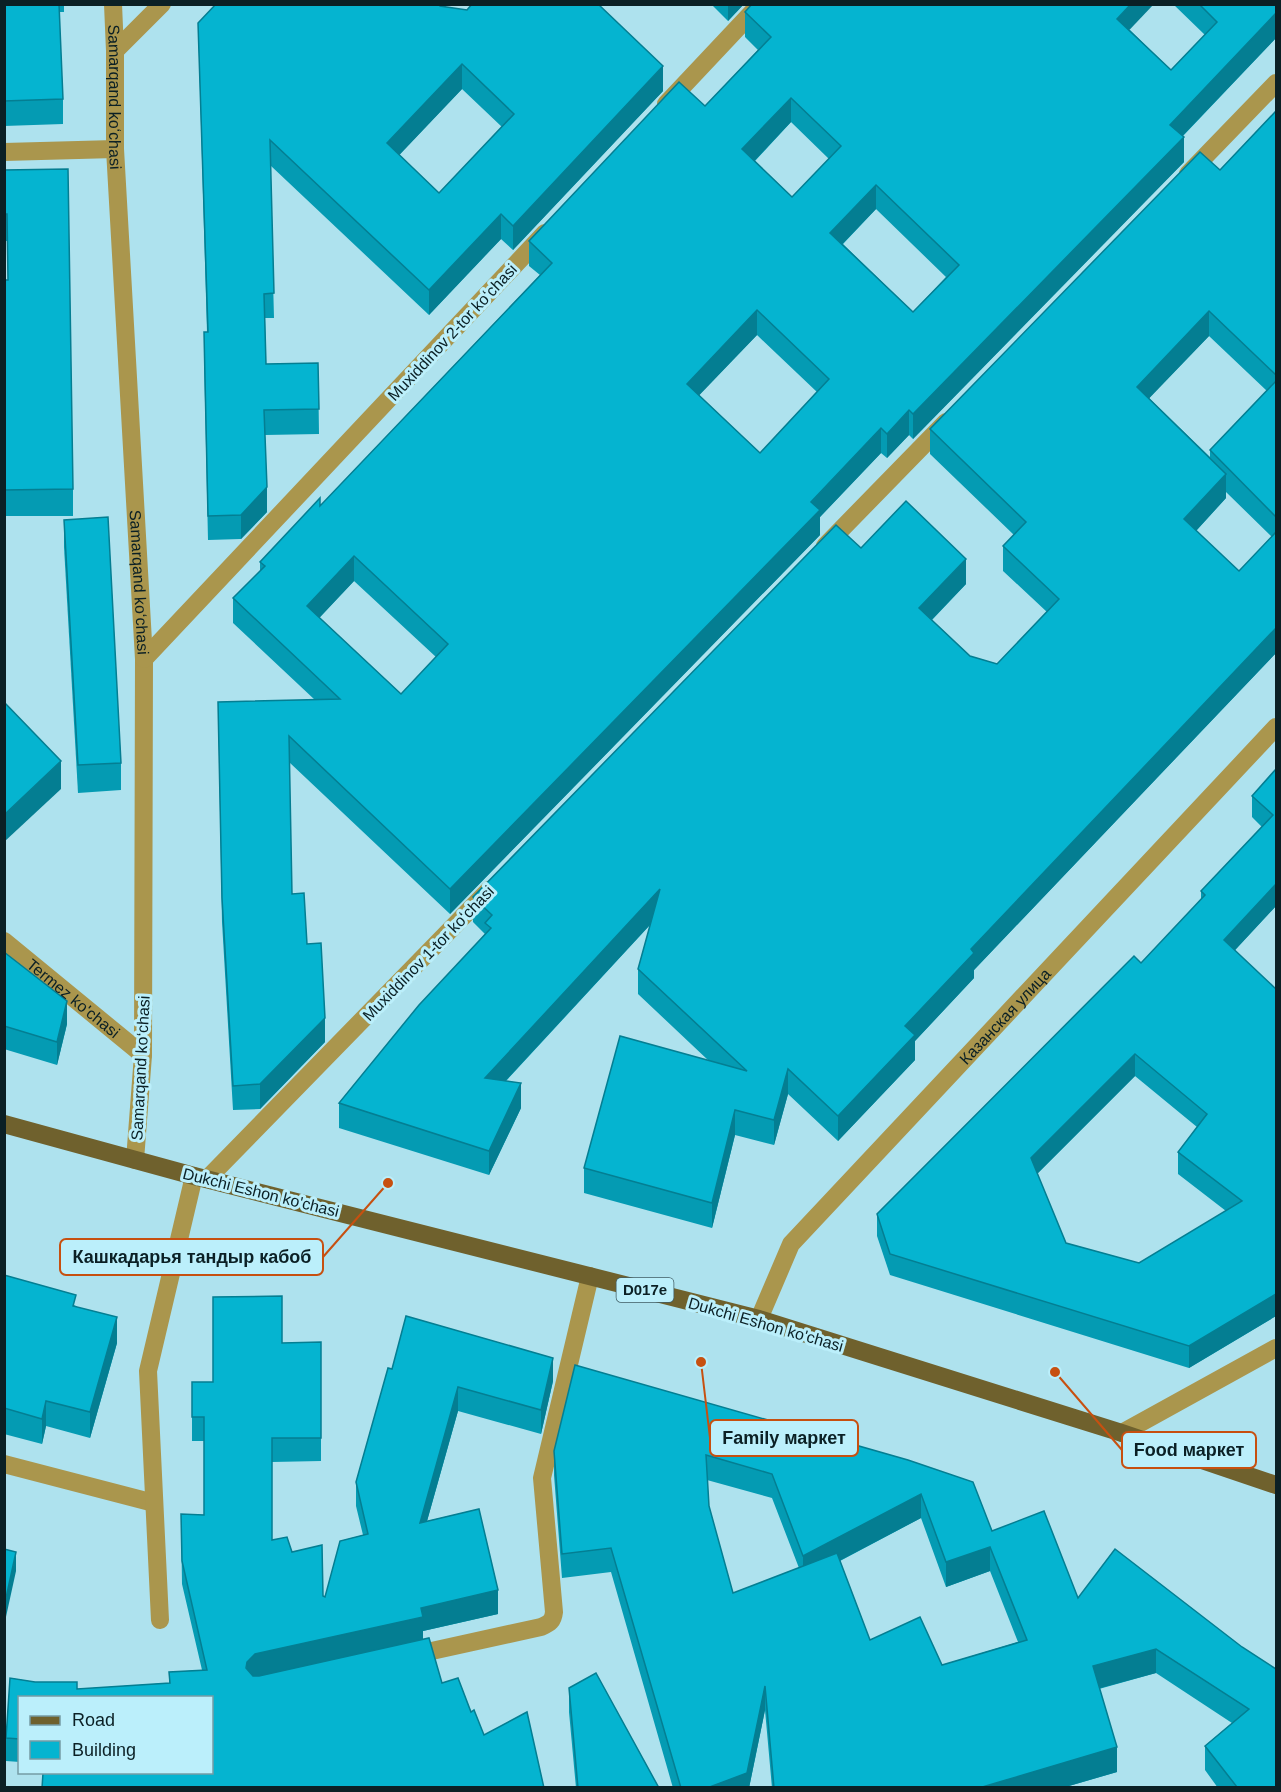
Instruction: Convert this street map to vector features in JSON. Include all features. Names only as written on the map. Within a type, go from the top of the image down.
[{"type":"main road","name":"Dukchi Eshon ko'chasi","points":[[4,1124],[135,1160],[759,1319],[1122,1432],[1276,1485]]},
{"type":"street","name":"Samarqand ko‘chasi","points":[[113,4],[116,51],[115,149],[144,659],[143,1055],[135,1160]]},
{"type":"street","points":[[116,51],[162,4]]},
{"type":"street","points":[[653,118],[760,4]]},
{"type":"street","points":[[1176,186],[1276,83]]},
{"type":"street","points":[[4,152],[115,149]]},
{"type":"street","name":"Muxiddinov 2-tor koʻchasi","points":[[144,659],[555,223]]},
{"type":"street","points":[[809,562],[959,408]]},
{"type":"street","name":"Казанская улица","points":[[759,1319],[791,1244],[1276,727]]},
{"type":"street","name":"Muxiddinov 1-tor koʻchasi","points":[[201,1177],[500,879]]},
{"type":"street","name":"Termez ko'chasi","points":[[4,941],[143,1055]]},
{"type":"street","points":[[160,1620],[148,1371],[201,1177]]},
{"type":"street","points":[[393,1659],[541,1627],[550,1623],[553,1618],[542,1478],[590,1276]]},
{"type":"street","points":[[1122,1432],[1276,1348]]},
{"type":"street","points":[[4,1464],[154,1503]]},
{"type":"building","points":[[4,4],[59,4],[63,99],[4,101]]},
{"type":"building","points":[[216,4],[439,4],[467,10],[472,4],[598,4],[663,66],[513,226],[501,214],[429,290],[270,140],[274,293],[264,294],[266,364],[318,363],[319,409],[264,410],[267,487],[241,515],[208,516],[204,332],[208,332],[198,23]],"holes":[[[462,64],[514,114],[439,193],[387,143]]]},
{"type":"building","points":[[752,4],[1131,4],[1117,19],[1171,70],[1217,22],[1199,4],[1276,4],[1276,13],[1170,125],[1184,137],[913,414],[909,410],[887,434],[881,428],[811,502],[820,510],[450,889],[289,736],[292,894],[304,893],[307,944],[321,943],[325,1018],[260,1084],[233,1086],[222,898],[218,702],[340,699],[233,598],[265,566],[260,562],[320,498],[320,506],[552,263],[529,241],[679,82],[705,106],[771,37],[745,12]],"holes":[[[791,98],[841,146],[792,197],[742,149]],[[876,185],[959,265],[913,312],[830,233]],[[757,310],[829,379],[760,453],[687,384]],[[354,556],[448,644],[401,694],[307,606]]]},
{"type":"building","points":[[1276,111],[1276,375],[1209,311],[1137,387],[1226,474],[1184,519],[1239,571],[1276,532],[1276,628],[971,949],[974,953],[905,1026],[915,1035],[838,1116],[788,1069],[774,1120],[735,1110],[712,1203],[584,1168],[620,1036],[747,1071],[638,969],[660,889],[485,1078],[521,1083],[489,1151],[339,1103],[419,1005],[491,928],[485,923],[492,915],[473,897],[836,525],[861,548],[906,501],[966,559],[919,608],[970,656],[997,664],[1059,599],[1003,546],[1026,522],[930,429],[1200,152],[1220,170]]},
{"type":"building","points":[[68,169],[73,489],[4,490],[4,280],[8,280],[4,170]]},
{"type":"building","points":[[1276,381],[1276,517],[1210,450]]},
{"type":"building","points":[[108,517],[121,763],[78,765],[64,520]]},
{"type":"building","points":[[4,702],[61,761],[4,815]]},
{"type":"building","points":[[1276,769],[1276,884],[1224,940],[1276,989],[1276,1294],[1189,1346],[890,1254],[877,1214],[1134,956],[1141,963],[1205,895],[1201,891],[1273,815],[1252,796]],"holes":[[[1135,1054],[1207,1114],[1178,1152],[1242,1201],[1139,1263],[1066,1243],[1031,1158]]]},
{"type":"building","points":[[4,952],[67,1001],[57,1042],[4,1026]]},
{"type":"building","points":[[4,1275],[76,1295],[73,1306],[117,1317],[90,1412],[46,1401],[42,1419],[4,1408]]},
{"type":"building","points":[[282,1296],[282,1343],[321,1342],[321,1438],[272,1438],[272,1540],[287,1537],[292,1552],[322,1545],[323,1596],[325,1597],[340,1541],[368,1534],[356,1482],[388,1368],[392,1369],[406,1316],[553,1358],[541,1410],[458,1387],[420,1523],[479,1509],[498,1590],[421,1608],[423,1617],[255,1654],[247,1662],[246,1668],[253,1676],[259,1676],[429,1638],[442,1683],[458,1678],[471,1712],[474,1710],[484,1735],[527,1712],[544,1788],[42,1788],[43,1774],[213,1774],[213,1696],[18,1696],[18,1739],[6,1738],[10,1678],[35,1682],[77,1682],[77,1689],[170,1683],[169,1672],[207,1670],[182,1561],[181,1514],[204,1515],[204,1417],[192,1417],[192,1382],[213,1382],[213,1297]]},
{"type":"building","points":[[575,1365],[908,1460],[973,1482],[992,1531],[1044,1511],[1078,1598],[1115,1549],[1242,1647],[1276,1669],[1276,1788],[1233,1788],[1237,1787],[1205,1746],[1249,1709],[1156,1649],[1093,1666],[1117,1747],[979,1788],[774,1788],[765,1686],[747,1773],[707,1788],[681,1788],[611,1548],[562,1554],[554,1451]],"holes":[[[706,1455],[772,1474],[803,1556],[921,1494],[946,1562],[990,1547],[1027,1640],[942,1665],[920,1617],[870,1640],[837,1553],[733,1593],[709,1506]]]},
{"type":"building","points":[[4,1549],[16,1552],[4,1607]]},
{"type":"building","points":[[596,1673],[659,1788],[578,1788],[569,1688]]},
{"type":"place","name":"Кашкадарья тандыр кабоб","points":[[388,1183]]},
{"type":"place","name":"Family маркет","points":[[701,1362]]},
{"type":"place","name":"Food маркет","points":[[1055,1372]]}]
